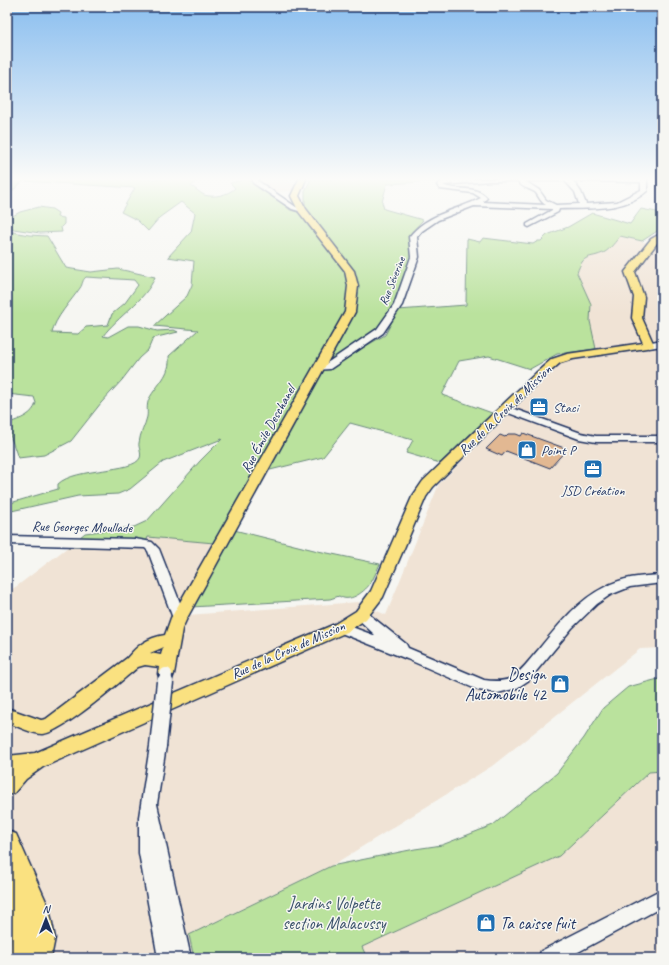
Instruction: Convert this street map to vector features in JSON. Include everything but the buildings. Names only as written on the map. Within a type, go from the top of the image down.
[{"type":"highway","points":[[7,842],[36,908],[42,938],[38,958]]},
{"type":"highway","points":[[7,880],[24,925],[25,948],[22,958]]},
{"type":"main road","name":"Rue Émile Deschanel","points":[[167,668],[174,629],[178,618],[284,433],[318,368],[350,312],[353,286],[350,272],[313,224]]},
{"type":"main road","points":[[656,344],[637,318],[639,297],[630,272],[654,241],[662,236]]},
{"type":"main road","name":"Rue de la Croix de Mission","points":[[37,761],[341,628],[361,615],[378,593],[419,497],[428,484],[556,361],[571,356],[656,344]]},
{"type":"main road","points":[[10,717],[42,727],[48,726],[60,719],[133,662],[144,649],[159,642],[172,640]]},
{"type":"main road","points":[[133,662],[145,659],[167,668]]},
{"type":"main road","points":[[7,764],[37,761]]},
{"type":"main road","points":[[7,787],[20,773],[37,761]]},
{"type":"main road","points":[[7,772],[7,778]]},
{"type":"street","name":"Rue Séverine","points":[[318,368],[327,366],[380,331],[398,305],[415,258],[413,237],[416,232],[425,224]]},
{"type":"street","points":[[506,409],[579,436],[596,439],[662,438]]},
{"type":"street","name":"Rue Georges Moullade","points":[[7,540],[136,543],[148,545],[152,549],[178,618]]},
{"type":"street","points":[[341,628],[384,646],[412,655],[483,686],[498,687],[512,684],[524,676],[592,600],[620,585],[640,581],[662,580]]},
{"type":"street","points":[[361,615],[392,642],[412,655]]},
{"type":"street","points":[[167,668],[146,829],[147,853],[167,958]]},
{"type":"street","points":[[149,801],[182,958]]},
{"type":"street","points":[[548,958],[662,898]]},
{"type":"shaded area","points":[[620,236],[648,243],[662,240],[662,648],[640,649],[492,766],[331,866],[189,935],[194,958],[7,958],[7,592],[68,547],[144,547],[148,537],[214,543],[174,616],[358,602],[386,615],[439,484],[561,363],[595,349],[590,321],[591,304],[577,273],[581,262],[588,257],[606,252]]},
{"type":"shaded area","points":[[662,771],[662,958],[367,958],[362,947],[559,856],[649,772]]},
{"type":"green space","points":[[7,224],[64,224],[61,227],[62,232],[40,233],[7,228]]},
{"type":"green space","points":[[141,224],[154,224],[148,231]]},
{"type":"green space","points":[[193,224],[309,224],[346,272],[350,288],[349,305],[214,543],[148,537],[144,547],[68,547],[85,533],[134,527],[147,521],[200,461],[222,439],[163,462],[130,489],[118,494],[78,496],[7,512],[7,504],[58,489],[58,484],[66,479],[90,472],[127,466],[135,463],[140,458],[140,436],[147,417],[147,406],[149,399],[166,374],[169,356],[198,330],[154,326],[187,296],[192,285],[194,261],[168,257],[191,232]]},
{"type":"green space","points":[[316,224],[419,224],[408,236],[412,248],[412,259],[397,298],[375,333],[331,361],[328,361],[356,305],[357,291],[355,272]]},
{"type":"green space","points":[[573,224],[662,224],[662,228],[642,241],[620,236],[605,252],[585,259],[582,262],[577,273],[591,304],[590,321],[596,349],[557,354],[530,369],[489,356],[459,361],[442,395],[492,413],[440,463],[406,453],[413,440],[350,423],[323,457],[266,471],[322,371],[385,335],[398,310],[466,305],[467,239],[480,242],[483,238],[533,244],[541,241],[547,235]]},
{"type":"green space","points":[[7,231],[29,235],[47,236],[66,268],[91,272],[118,269],[155,277],[151,285],[138,301],[103,336],[108,337],[128,326],[139,326],[157,331],[174,330],[178,332],[153,338],[148,350],[139,358],[71,441],[44,455],[18,458],[9,432],[9,423],[29,414],[36,403],[34,397],[7,394]],"holes":[[[86,277],[134,280],[138,285],[125,303],[112,314],[108,325],[86,327],[78,334],[52,333],[56,322]]]},
{"type":"green space","points":[[234,530],[318,551],[380,564],[370,584],[360,594],[351,598],[343,598],[339,596],[330,599],[191,607]]},
{"type":"green space","name":"Jardins Volpette section Malacussy","points":[[662,678],[662,771],[649,772],[559,856],[362,947],[367,958],[194,958],[189,935],[331,866],[442,845],[493,825],[557,773],[584,738],[603,708],[628,687]]},
{"type":"place","name":"Staci","points":[[539,407]]},
{"type":"place","name":"Point P","points":[[527,450]]},
{"type":"place","name":"JSD Création","points":[[593,469]]},
{"type":"place","name":"Design Automobile 42","points":[[560,684]]},
{"type":"place","name":"Ta caisse fuit","points":[[486,923]]}]
